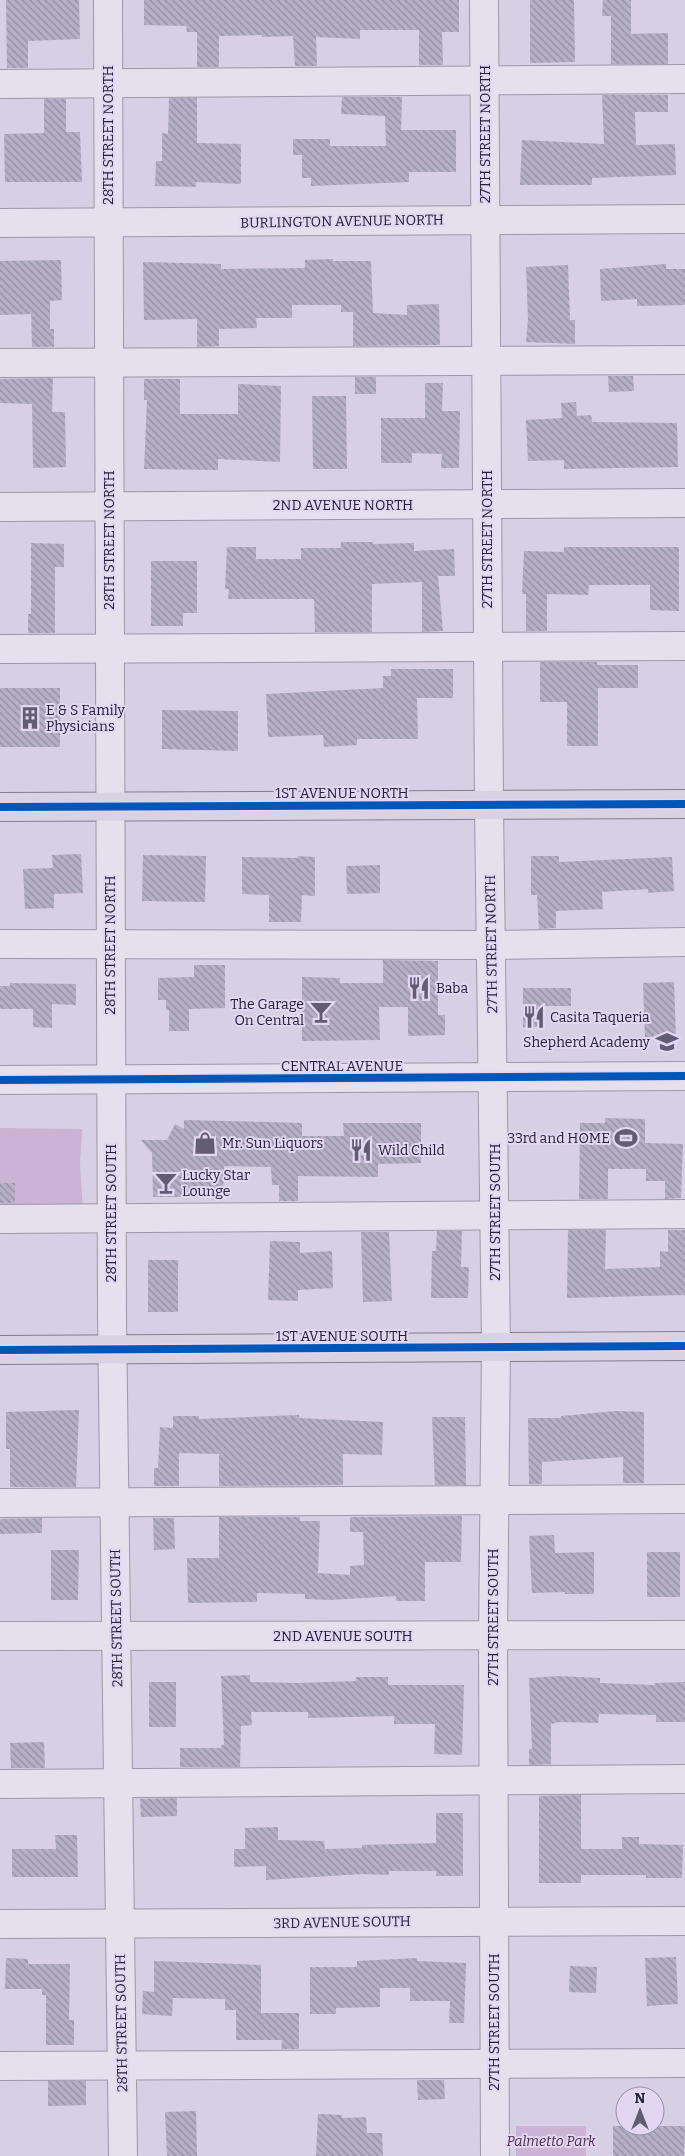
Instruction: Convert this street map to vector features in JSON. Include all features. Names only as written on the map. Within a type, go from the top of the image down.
[{"type":"main road","name":"1ST AVENUE NORTH","points":[[0,808],[685,804]]},
{"type":"main road","name":"1ST AVENUE SOUTH","points":[[0,1350],[685,1346]]},
{"type":"street","name":"28TH STREET NORTH","points":[[108,0],[111,1080]]},
{"type":"street","name":"27TH STREET NORTH","points":[[484,0],[489,805],[494,1078]]},
{"type":"street","points":[[0,84],[685,79]]},
{"type":"street","name":"BURLINGTON AVENUE NORTH","points":[[0,223],[109,224],[685,219]]},
{"type":"street","points":[[0,363],[685,360]]},
{"type":"street","name":"2ND AVENUE NORTH","points":[[0,507],[685,503]]},
{"type":"street","points":[[0,649],[685,646]]},
{"type":"street","points":[[0,944],[491,945],[685,942]]},
{"type":"street","name":"CENTRAL AVENUE","points":[[0,1080],[685,1076]]},
{"type":"street","name":"27TH STREET SOUTH","points":[[494,1078],[496,1347],[493,1637],[495,2156]]},
{"type":"street","name":"28TH STREET SOUTH","points":[[111,1080],[112,1349],[123,2156]]},
{"type":"street","points":[[0,1219],[685,1214]]},
{"type":"street","points":[[0,1503],[685,1498]]},
{"type":"street","name":"2ND AVENUE SOUTH","points":[[0,1636],[493,1637],[685,1635]]},
{"type":"street","points":[[0,1784],[685,1778]]},
{"type":"street","name":"3RD AVENUE SOUTH","points":[[0,1924],[685,1921]]},
{"type":"street","points":[[0,2066],[685,2062]]},
{"type":"green space","points":[[0,1128],[82,1129],[80,1164],[83,1212],[0,1212]]},
{"type":"green space","name":"Palmetto Park","points":[[516,2126],[586,2126],[586,2156],[516,2156]]},
{"type":"building","points":[[6,0],[79,0],[80,39],[28,41],[28,68],[7,68]]},
{"type":"building","points":[[144,0],[459,0],[459,32],[442,32],[443,65],[419,65],[419,30],[360,30],[360,39],[316,37],[317,66],[295,66],[293,36],[262,37],[262,35],[219,36],[219,67],[197,67],[197,32],[187,32],[186,26],[144,25]]},
{"type":"building","points":[[530,0],[574,0],[575,62],[530,63]]},
{"type":"building","points":[[603,0],[631,0],[631,34],[668,33],[668,64],[611,64],[611,16],[602,16]]},
{"type":"building","points":[[602,95],[668,95],[668,112],[635,112],[636,145],[675,144],[676,175],[592,178],[592,185],[520,185],[522,140],[604,144]]},
{"type":"building","points":[[342,97],[402,97],[401,130],[456,130],[456,172],[409,172],[409,182],[311,186],[311,178],[302,178],[302,155],[293,155],[293,139],[330,139],[330,146],[386,146],[385,116],[341,114]]},
{"type":"building","points":[[169,98],[197,98],[197,143],[241,144],[241,184],[196,182],[196,187],[155,186],[156,161],[162,161],[162,133],[168,134]]},
{"type":"building","points":[[44,99],[66,99],[66,132],[80,132],[82,182],[5,182],[4,134],[44,133]]},
{"type":"building","points":[[333,259],[333,261],[371,261],[373,313],[407,315],[407,305],[439,304],[440,345],[353,346],[353,312],[341,312],[341,305],[292,305],[292,318],[256,318],[257,328],[219,329],[219,346],[197,347],[197,319],[144,320],[143,262],[221,264],[221,269],[305,268],[305,260]]},
{"type":"building","points":[[61,260],[62,300],[50,301],[50,329],[54,329],[54,347],[32,347],[31,314],[0,315],[0,261]]},
{"type":"building","points":[[666,264],[666,269],[685,269],[685,305],[637,306],[637,299],[601,301],[600,269]]},
{"type":"building","points":[[568,265],[570,320],[575,320],[575,344],[526,342],[528,319],[526,267]]},
{"type":"building","points":[[608,376],[633,376],[634,391],[609,392]]},
{"type":"building","points":[[355,377],[376,377],[376,394],[355,394]]},
{"type":"building","points":[[53,378],[52,412],[65,412],[66,467],[33,468],[32,404],[0,403],[0,379]]},
{"type":"building","points":[[144,379],[180,379],[180,414],[238,414],[238,384],[281,386],[280,462],[218,459],[218,470],[144,469],[147,400],[144,400]]},
{"type":"building","points":[[425,383],[443,383],[442,411],[460,411],[459,468],[441,468],[442,454],[412,453],[412,463],[381,463],[381,418],[425,418]]},
{"type":"building","points":[[312,396],[346,396],[347,469],[313,469]]},
{"type":"building","points":[[576,402],[577,416],[591,415],[592,422],[677,423],[678,467],[564,469],[564,460],[528,461],[526,420],[562,418],[561,403]]},
{"type":"building","points":[[341,542],[373,542],[373,544],[414,543],[414,551],[454,549],[455,576],[438,576],[443,631],[422,632],[422,582],[372,584],[372,632],[315,632],[314,599],[228,599],[229,589],[225,589],[227,547],[256,547],[256,559],[301,559],[301,548],[341,548]]},
{"type":"building","points":[[31,543],[64,544],[64,567],[55,567],[55,633],[28,633],[28,614],[31,614]]},
{"type":"building","points":[[564,547],[679,547],[679,611],[650,610],[650,585],[589,585],[588,595],[547,594],[547,631],[526,631],[526,594],[522,594],[524,551],[564,552]]},
{"type":"building","points":[[151,561],[197,561],[197,613],[183,613],[183,626],[151,626]]},
{"type":"building","points":[[540,662],[597,662],[597,665],[638,665],[638,688],[598,688],[598,746],[567,746],[567,702],[540,702]]},
{"type":"building","points":[[391,669],[453,669],[453,698],[417,698],[418,739],[357,739],[357,745],[324,747],[323,735],[268,737],[266,694],[383,688],[383,676],[391,676]]},
{"type":"building","name":"E & S Family Physicians","points":[[0,688],[60,688],[60,747],[0,747]]},
{"type":"building","points":[[162,710],[238,711],[238,751],[162,749]]},
{"type":"building","points":[[81,854],[83,893],[54,894],[54,908],[25,909],[23,869],[53,868],[52,855]]},
{"type":"building","points":[[143,855],[206,856],[205,902],[142,901]]},
{"type":"building","points":[[298,856],[315,857],[315,896],[302,895],[301,922],[269,922],[269,895],[242,894],[242,857],[298,858]]},
{"type":"building","points":[[531,856],[559,856],[559,862],[672,857],[674,891],[648,893],[648,889],[602,892],[603,909],[556,911],[556,928],[539,929],[537,895],[531,895]]},
{"type":"building","points":[[380,865],[380,893],[347,894],[346,866]]},
{"type":"building","points":[[383,960],[438,961],[438,1015],[445,1015],[445,1035],[408,1036],[408,1007],[379,1007],[380,1040],[302,1041],[302,977],[340,978],[340,983],[383,983]]},
{"type":"building","points":[[194,965],[225,965],[225,1008],[189,1009],[189,1031],[169,1031],[169,1010],[166,1010],[166,1000],[158,1000],[158,978],[194,977]]},
{"type":"building","points":[[674,982],[676,1037],[645,1038],[643,983]]},
{"type":"building","points":[[10,983],[76,984],[76,1005],[52,1004],[52,1028],[33,1027],[33,1009],[0,1009],[0,986],[10,986]]},
{"type":"building","name":"Casita Taqueria","points":[[523,988],[571,988],[571,1006],[544,1006],[544,1027],[523,1027]]},
{"type":"building","points":[[605,1118],[645,1119],[645,1143],[683,1144],[681,1198],[665,1199],[665,1181],[646,1181],[646,1169],[608,1169],[608,1199],[579,1199],[580,1123],[605,1123]]},
{"type":"building","points":[[184,1120],[302,1123],[302,1136],[344,1136],[343,1123],[421,1123],[421,1163],[378,1164],[378,1177],[298,1176],[298,1201],[279,1201],[279,1185],[272,1185],[271,1167],[224,1166],[223,1197],[153,1197],[152,1153],[141,1140],[167,1140],[175,1124],[184,1129]]},
{"type":"building","points":[[0,1183],[15,1183],[15,1203],[0,1203]]},
{"type":"building","points":[[568,1230],[606,1230],[605,1269],[660,1267],[660,1251],[668,1252],[668,1230],[685,1230],[685,1295],[567,1298]]},
{"type":"building","points":[[437,1231],[462,1231],[461,1267],[469,1267],[468,1298],[431,1298],[432,1251],[436,1251]]},
{"type":"building","points":[[361,1232],[389,1232],[392,1301],[363,1302]]},
{"type":"building","points":[[270,1241],[300,1242],[300,1253],[332,1251],[333,1288],[298,1290],[298,1301],[268,1300]]},
{"type":"building","points":[[148,1260],[178,1260],[178,1312],[148,1312]]},
{"type":"building","points":[[79,1410],[76,1487],[10,1487],[10,1449],[6,1449],[6,1412]]},
{"type":"building","points":[[616,1411],[644,1412],[644,1483],[623,1483],[623,1457],[542,1462],[542,1484],[529,1484],[528,1418],[561,1418],[561,1416]]},
{"type":"building","points":[[299,1415],[299,1418],[383,1422],[382,1455],[343,1454],[343,1485],[219,1486],[219,1454],[179,1453],[179,1486],[154,1486],[154,1468],[158,1468],[160,1427],[173,1428],[173,1416],[199,1416],[199,1419]]},
{"type":"building","points":[[432,1417],[465,1417],[466,1485],[435,1485]]},
{"type":"building","points":[[462,1516],[461,1562],[425,1562],[425,1601],[396,1601],[396,1596],[330,1600],[305,1599],[305,1594],[257,1593],[257,1602],[188,1603],[187,1558],[219,1558],[219,1517],[300,1517],[300,1521],[320,1521],[318,1573],[350,1575],[350,1566],[364,1565],[363,1532],[350,1532],[350,1517]]},
{"type":"building","points":[[42,1518],[42,1533],[0,1534],[0,1519]]},
{"type":"building","points":[[153,1518],[174,1518],[175,1549],[154,1550]]},
{"type":"building","points":[[554,1535],[555,1553],[594,1552],[594,1594],[565,1594],[565,1592],[532,1593],[529,1536]]},
{"type":"building","points":[[51,1550],[79,1550],[78,1600],[51,1600]]},
{"type":"building","points":[[647,1552],[680,1552],[680,1597],[647,1597]]},
{"type":"building","points":[[250,1675],[250,1682],[356,1681],[356,1677],[388,1677],[388,1685],[464,1685],[462,1755],[434,1754],[435,1724],[394,1724],[394,1716],[308,1718],[308,1712],[251,1712],[252,1725],[241,1726],[240,1767],[180,1767],[180,1748],[221,1748],[221,1745],[224,1745],[221,1676]]},
{"type":"building","points":[[558,1676],[600,1678],[600,1683],[655,1685],[655,1683],[685,1682],[685,1722],[656,1722],[656,1715],[599,1714],[598,1723],[560,1722],[551,1724],[551,1764],[529,1765],[529,1749],[532,1749],[529,1678]]},
{"type":"building","points":[[149,1682],[176,1682],[176,1727],[149,1727]]},
{"type":"building","points":[[44,1742],[45,1768],[11,1768],[10,1743]]},
{"type":"building","points":[[581,1795],[581,1849],[622,1849],[622,1837],[639,1837],[639,1844],[683,1845],[682,1878],[646,1878],[646,1875],[581,1875],[581,1883],[539,1883],[539,1796]]},
{"type":"building","points":[[177,1798],[177,1816],[141,1817],[140,1799]]},
{"type":"building","points":[[436,1813],[463,1813],[463,1876],[436,1876],[436,1871],[389,1871],[389,1875],[362,1874],[266,1880],[266,1866],[234,1867],[234,1849],[245,1849],[245,1828],[278,1827],[278,1840],[324,1841],[325,1849],[362,1848],[362,1845],[436,1843]]},
{"type":"building","points":[[55,1835],[77,1835],[78,1877],[12,1877],[12,1849],[56,1849]]},
{"type":"building","points":[[676,1957],[678,2004],[647,2006],[645,1958]]},
{"type":"building","points":[[6,1958],[28,1959],[28,1964],[70,1964],[69,2020],[74,2020],[74,2045],[46,2045],[46,1995],[42,1995],[42,1989],[5,1989]]},
{"type":"building","points":[[417,1958],[417,1961],[466,1963],[464,2023],[449,2023],[450,2001],[410,2001],[410,1988],[380,1988],[380,2007],[336,2008],[336,2014],[310,2014],[310,1967],[357,1967],[357,1961]]},
{"type":"building","points":[[154,1961],[261,1965],[261,2013],[299,2013],[299,2049],[281,2049],[282,2040],[236,2040],[236,2010],[225,2010],[225,1999],[173,1998],[172,2016],[142,2014],[143,1991],[154,1992]]},
{"type":"building","points":[[570,1966],[597,1967],[596,1993],[569,1992]]},
{"type":"building","points":[[417,2080],[444,2080],[445,2099],[418,2100]]},
{"type":"building","points":[[48,2081],[86,2081],[86,2105],[48,2106]]},
{"type":"building","points":[[196,2111],[197,2156],[167,2156],[165,2112]]},
{"type":"building","points":[[318,2114],[342,2115],[342,2118],[366,2117],[367,2133],[382,2133],[383,2156],[316,2156]]},
{"type":"building","points":[[613,2126],[615,2126],[615,2136],[665,2136],[665,2126],[685,2126],[684,2156],[613,2156]]},
{"type":"cycle path","points":[[0,807],[685,804]]},
{"type":"cycle path","points":[[0,1080],[685,1076]]},
{"type":"cycle path","points":[[0,1350],[685,1346]]},
{"type":"place","name":"E & S Family Physicians","points":[[30,718]]},
{"type":"place","name":"Baba","points":[[419,988]]},
{"type":"place","name":"The Garage On Central","points":[[321,1012]]},
{"type":"place","name":"Casita Taqueria","points":[[534,1017]]},
{"type":"place","name":"Shepherd Academy","points":[[667,1042]]},
{"type":"place","name":"33rd and HOME","points":[[626,1138]]},
{"type":"place","name":"Mr. Sun Liquors","points":[[205,1143]]},
{"type":"place","name":"Wild Child","points":[[361,1150]]},
{"type":"place","name":"Lucky Star Lounge","points":[[166,1183]]}]
